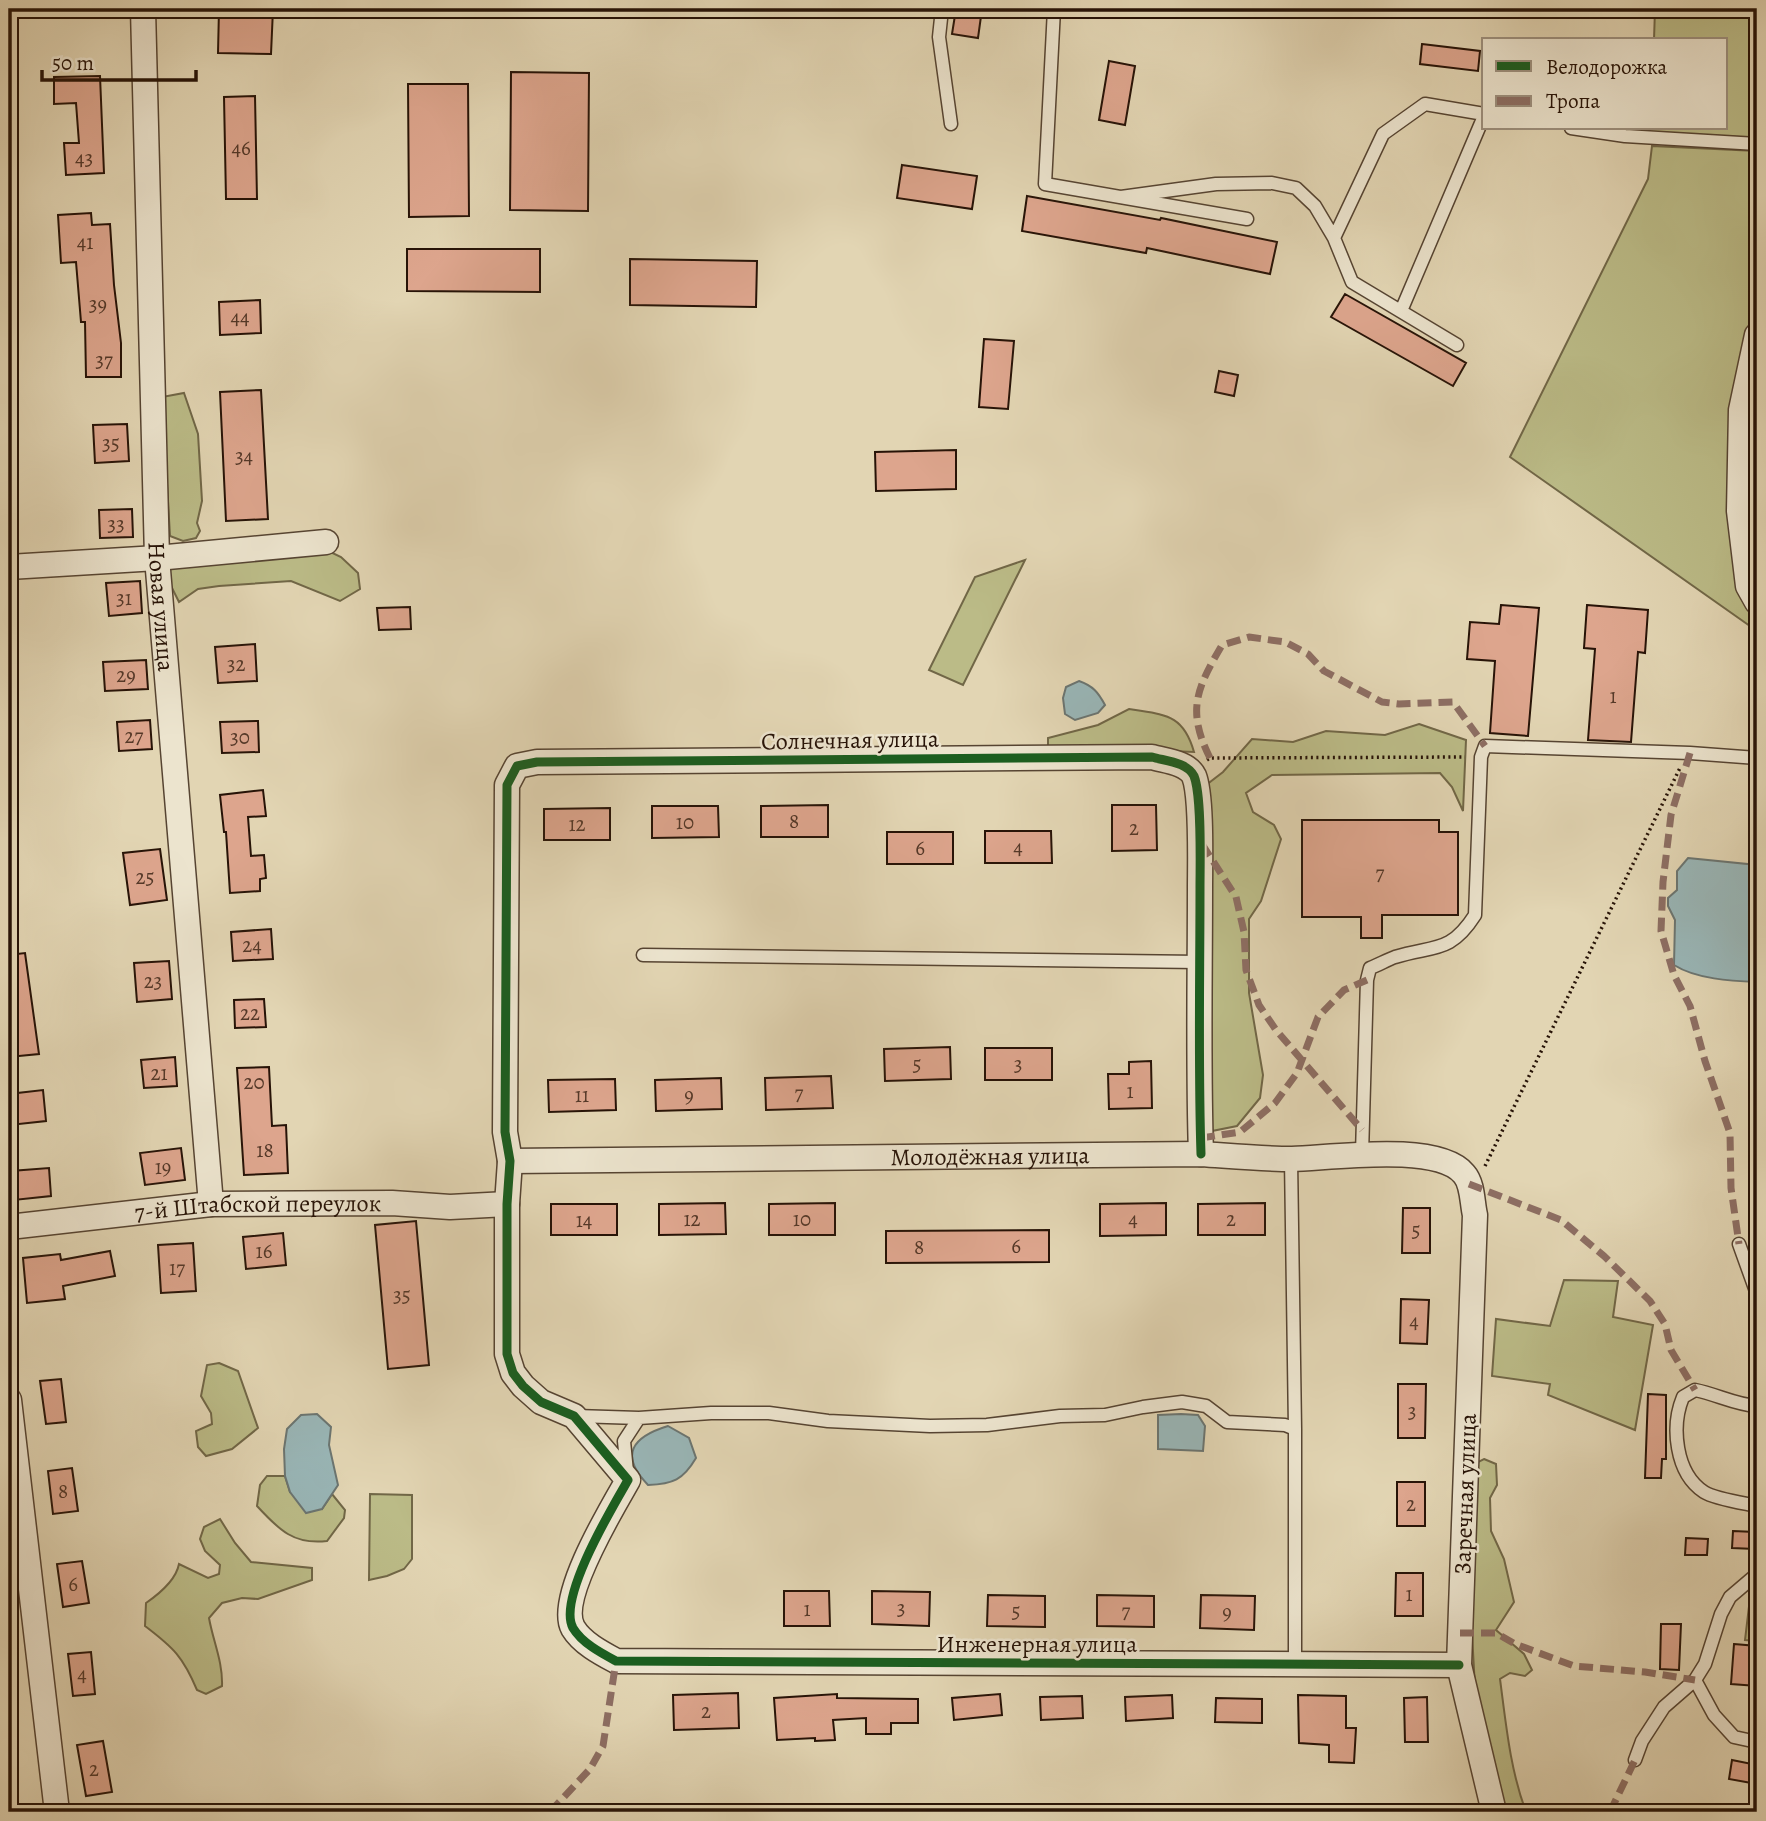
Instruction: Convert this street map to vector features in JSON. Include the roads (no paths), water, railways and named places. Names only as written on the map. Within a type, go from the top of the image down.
[{"type":"street","name":"Новая улица","points":[[143,9],[157,558],[211,1203]]},
{"type":"street","points":[[1757,335],[1741,410],[1739,511],[1748,586],[1757,602]]},
{"type":"street","points":[[9,567],[157,558],[326,542]]},
{"type":"street","name":"Солнечная улица","points":[[510,1161],[505,1132],[507,785],[517,766],[537,762],[1152,757],[1186,768],[1194,778],[1197,799],[1200,962]]},
{"type":"street","points":[[1200,962],[1201,1154]]},
{"type":"street","name":"Молодёжная улица","points":[[510,1161],[1201,1154],[1291,1159],[1362,1154],[1431,1157],[1472,1174]]},
{"type":"street","points":[[510,1161],[507,1204],[507,1354],[513,1373],[523,1387],[541,1402],[575,1416],[628,1480]]},
{"type":"street","name":"Заречная улица","points":[[1472,1174],[1469,1184],[1475,1215],[1459,1665],[1494,1812]]},
{"type":"street","name":"7-й Штабской переулок","points":[[9,1227],[211,1203],[392,1203],[450,1207],[507,1204]]},
{"type":"street","points":[[9,1400],[57,1812]]},
{"type":"street","name":"Инженерная улица","points":[[628,1480],[596,1538],[570,1599],[572,1627],[593,1648],[615,1661],[1459,1665]]},
{"type":"lane","points":[[942,9],[939,37],[951,124]]},
{"type":"lane","points":[[1054,9],[1045,184],[1247,219]]},
{"type":"lane","points":[[1334,238],[1383,134],[1425,104],[1482,115]]},
{"type":"lane","points":[[1401,311],[1482,120]]},
{"type":"lane","points":[[1584,130],[1625,136],[1757,144]]},
{"type":"lane","points":[[1121,197],[1216,184],[1272,183],[1296,188],[1315,206],[1334,238],[1353,282],[1457,345]]},
{"type":"lane","points":[[1362,1154],[1367,981],[1370,968],[1394,957],[1440,948],[1465,930],[1475,915],[1481,757],[1485,746],[1757,758]]},
{"type":"lane","points":[[643,955],[1200,962]]},
{"type":"lane","points":[[1291,1159],[1295,1664]]},
{"type":"lane","points":[[1739,1244],[1757,1294]]},
{"type":"lane","points":[[1757,1406],[1695,1390],[1683,1397],[1678,1411],[1678,1451],[1686,1473],[1705,1492],[1757,1506]]},
{"type":"lane","points":[[575,1416],[639,1418],[711,1413],[769,1413],[828,1420],[964,1426],[1060,1416],[1105,1415],[1182,1402],[1206,1406],[1227,1422],[1285,1425],[1295,1429]]},
{"type":"lane","points":[[628,1480],[624,1441],[639,1418]]},
{"type":"lane","points":[[1635,1760],[1642,1741],[1664,1707],[1695,1680],[1709,1656],[1721,1614],[1730,1597],[1757,1574]]},
{"type":"lane","points":[[1695,1680],[1714,1716],[1734,1737],[1757,1742]]},
{"type":"water","points":[[1079,681],[1095,690],[1105,705],[1098,713],[1075,720],[1065,714],[1063,698],[1066,687]]},
{"type":"water","points":[[1688,858],[1757,865],[1757,982],[1703,976],[1674,965],[1675,920],[1668,906],[1668,898],[1677,890],[1677,871]]},
{"type":"water","points":[[317,1414],[331,1427],[329,1445],[338,1485],[322,1509],[306,1513],[290,1492],[285,1476],[284,1449],[287,1429],[301,1415]]},
{"type":"water","points":[[1158,1415],[1198,1415],[1205,1426],[1203,1451],[1158,1449]]},
{"type":"water","points":[[668,1426],[689,1438],[696,1458],[677,1479],[648,1485],[634,1465],[634,1448],[646,1436]]}]
